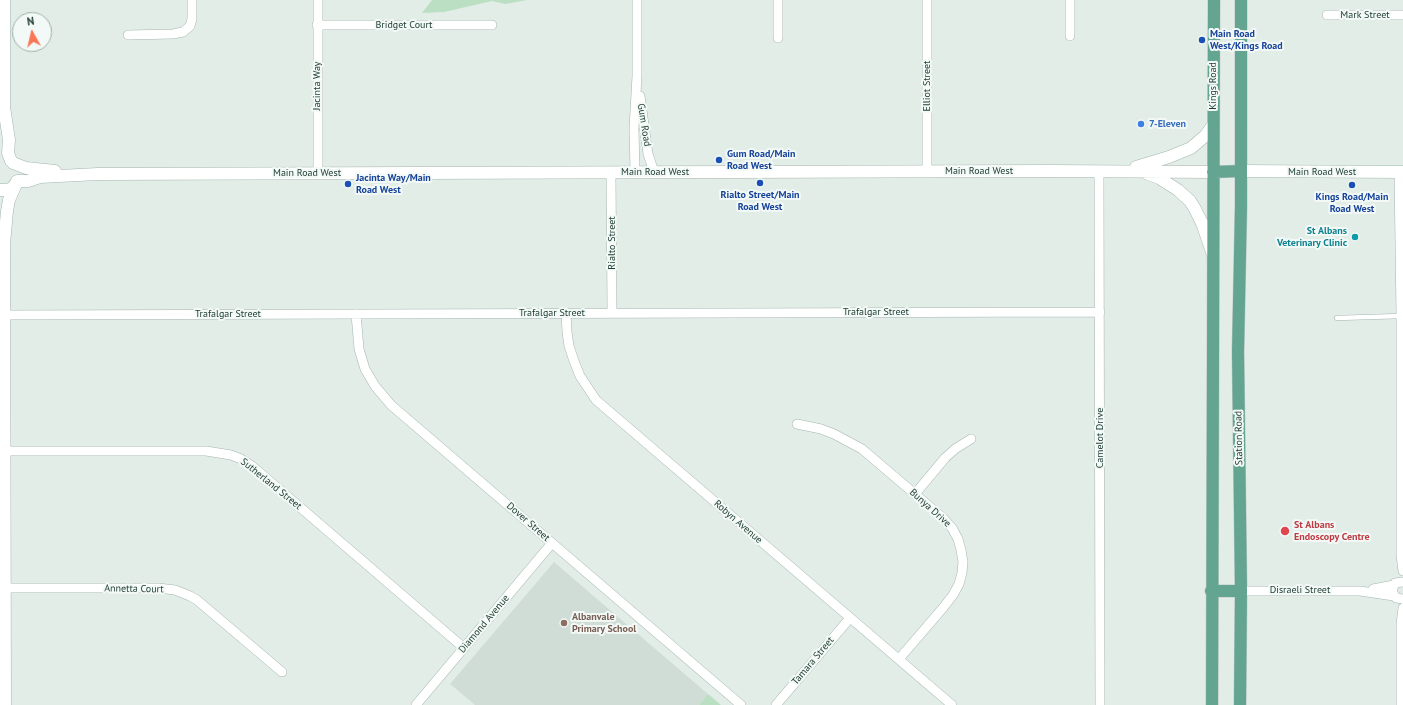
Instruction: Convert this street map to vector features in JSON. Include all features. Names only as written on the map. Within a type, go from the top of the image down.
[{"type":"main road","name":"Kings Road","points":[[1213,172],[1214,0]]},
{"type":"main road","points":[[1212,705],[1211,591],[1213,172],[1241,171],[1241,0]]},
{"type":"main road","name":"Station Road","points":[[1240,705],[1241,591],[1238,389],[1241,171]]},
{"type":"main road","points":[[1211,591],[1241,591]]},
{"type":"street","points":[[4,0],[2,43],[4,107],[9,140],[8,161],[18,172],[6,212],[4,244],[5,451],[3,553],[5,588],[3,690],[5,705]]},
{"type":"street","points":[[128,35],[173,34],[183,32],[190,26],[192,19],[192,0]]},
{"type":"street","name":"Jacinta Way","points":[[318,0],[318,173]]},
{"type":"street","name":"Gum Road","points":[[635,172],[634,128],[637,76],[637,0]]},
{"type":"street","points":[[778,0],[778,38]]},
{"type":"street","name":"Elliot Street","points":[[927,0],[927,172]]},
{"type":"street","points":[[1070,0],[1070,36]]},
{"type":"street","name":"Mark Street","points":[[1327,15],[1403,15]]},
{"type":"street","name":"Bridget Court","points":[[317,26],[492,25]]},
{"type":"street","name":"Gum Road","points":[[637,76],[648,154],[654,172]]},
{"type":"street","points":[[0,138],[4,107]]},
{"type":"street","points":[[1116,171],[1154,162],[1182,152],[1199,142],[1213,125]]},
{"type":"street","name":"Main Road West","points":[[8,161],[26,168],[98,174]]},
{"type":"street","name":"Main Road West","points":[[0,190],[7,190],[16,182],[28,181],[40,177],[98,174],[1100,171],[1213,172]]},
{"type":"street","name":"Camelot Drive","points":[[1100,171],[1100,705]]},
{"type":"street","points":[[1142,171],[1168,184],[1187,198],[1195,209],[1212,252]]},
{"type":"street","name":"Main Road West","points":[[1241,171],[1401,172]]},
{"type":"street","points":[[1401,172],[1401,556],[1403,571]]},
{"type":"street","name":"Rialto Street","points":[[611,173],[612,313]]},
{"type":"street","points":[[0,211],[4,244]]},
{"type":"street","name":"Trafalgar Street","points":[[4,315],[1100,312]]},
{"type":"street","name":"Robyn Avenue","points":[[566,313],[568,339],[574,361],[580,376],[596,400],[952,705]]},
{"type":"street","name":"Dover Street","points":[[356,314],[357,337],[362,359],[369,376],[381,394],[400,413],[741,705]]},
{"type":"street","name":"Bunya Drive","points":[[797,424],[821,429],[848,440],[862,449],[943,518],[958,538],[962,550],[962,573],[959,584],[942,610],[899,659]]},
{"type":"street","points":[[915,494],[945,458],[955,449],[971,439]]},
{"type":"street","name":"Sutherland Street","points":[[5,451],[206,451],[231,455],[242,459],[464,648]]},
{"type":"street","name":"Diamond Avenue","points":[[416,705],[552,542]]},
{"type":"street","points":[[1401,556],[1397,583],[1392,591],[1398,598],[1401,624],[1401,705]]},
{"type":"street","name":"Disraeli Street","points":[[1360,591],[1397,583]]},
{"type":"street","name":"Annetta Court","points":[[5,588],[158,588],[175,590],[197,600],[282,672]]},
{"type":"street","name":"Disraeli Street","points":[[1241,591],[1360,591],[1398,598]]},
{"type":"street","points":[[1401,624],[1403,608]]},
{"type":"street","name":"Tamara Street","points":[[776,705],[850,618]]},
{"type":"lane","points":[[1337,318],[1401,316]]},
{"type":"shaded area","name":"Albanvale Primary School","points":[[554,562],[708,694],[699,705],[475,705],[450,684]]},
{"type":"green space","points":[[432,0],[527,0],[505,4],[492,1],[444,12],[422,13]]},
{"type":"green space","points":[[708,694],[721,705],[699,705]]},
{"type":"place","name":"Main Road West/Kings Road","points":[[1202,40]]},
{"type":"place","name":"7-Eleven","points":[[1141,124]]},
{"type":"place","name":"Gum Road/Main Road West","points":[[719,160]]},
{"type":"place","name":"Rialto Street/Main Road West","points":[[760,183]]},
{"type":"place","name":"Jacinta Way/Main Road West","points":[[348,184]]},
{"type":"place","name":"Kings Road/Main Road West","points":[[1352,185]]},
{"type":"place","name":"St Albans Veterinary Clinic","points":[[1355,237]]},
{"type":"place","name":"St Albans Endoscopy Centre","points":[[1285,531]]},
{"type":"place","name":"Albanvale Primary School","points":[[564,623]]}]
